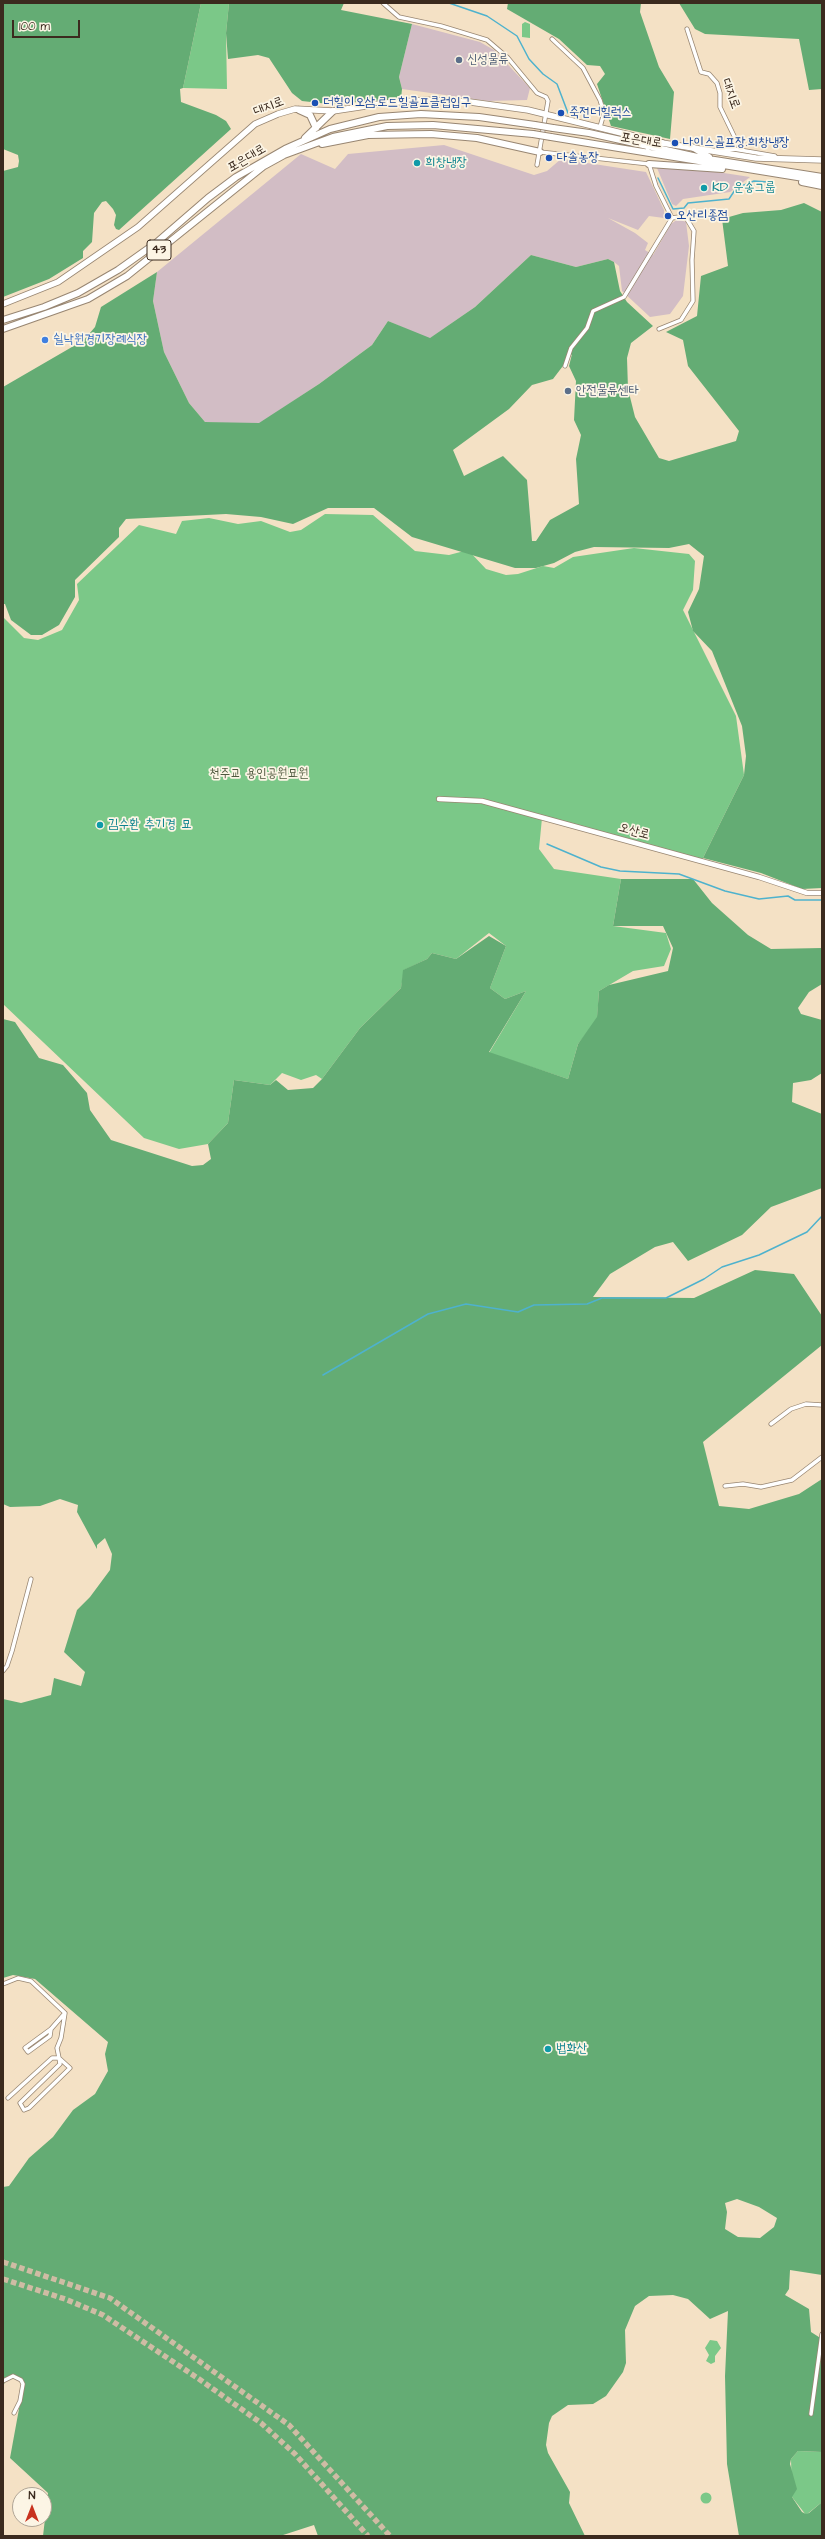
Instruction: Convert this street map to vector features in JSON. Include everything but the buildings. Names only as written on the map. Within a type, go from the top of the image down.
[{"type":"highway","points":[[299,110],[310,115],[316,128]]},
{"type":"highway","points":[[301,145],[333,111]]},
{"type":"highway","name":"포은대로","points":[[3,329],[88,299],[127,276],[264,166],[330,129],[360,121],[414,114],[479,117],[589,133],[647,148],[822,177]]},
{"type":"highway","name":"포은대로","points":[[3,320],[44,307],[78,293],[118,270],[156,243],[208,198],[236,177],[301,145],[333,136],[387,126],[433,125],[533,134],[822,181]]},
{"type":"highway","points":[[301,145],[368,136],[431,134],[476,138],[540,152]]},
{"type":"highway","points":[[647,148],[662,143]]},
{"type":"highway","points":[[692,147],[712,159]]},
{"type":"highway","points":[[649,164],[697,166],[754,173],[822,186]]},
{"type":"highway","points":[[754,173],[762,171]]},
{"type":"highway","points":[[792,176],[804,182]]},
{"type":"main road","name":"대지로","points":[[3,304],[58,282],[138,227],[254,124],[278,114],[299,110],[333,111],[386,103],[426,100],[505,106],[600,127],[662,143],[756,158],[822,160]]},
{"type":"street","points":[[383,3],[399,17],[441,26],[487,40],[508,58],[537,93],[546,97],[548,101],[537,165]]},
{"type":"street","name":"대지로","points":[[687,29],[701,72],[709,74],[717,83],[720,92],[720,107],[736,140],[734,149]]},
{"type":"street","points":[[552,39],[583,68],[600,100],[604,114],[600,127]]},
{"type":"street","name":"대지로","points":[[717,151],[734,149],[762,155],[822,160]]},
{"type":"street","points":[[540,152],[649,164],[656,186],[672,218]]},
{"type":"street","points":[[565,366],[571,348],[587,328],[593,311],[624,297],[672,218],[685,216],[694,231],[692,260],[694,301],[681,320],[659,329]]},
{"type":"street","name":"오산로","points":[[439,799],[482,801],[759,877],[806,893],[822,893]]},
{"type":"street","points":[[771,1424],[791,1409],[806,1404],[822,1405]]},
{"type":"street","points":[[725,1486],[743,1484],[761,1487],[792,1480],[822,1457]]},
{"type":"street","points":[[3,1671],[7,1666],[12,1651],[31,1579]]},
{"type":"street","points":[[3,1984],[18,1978],[31,1981],[65,2013]]},
{"type":"street","points":[[51,2028],[50,2036],[28,2052],[25,2048],[51,2028],[65,2013]]},
{"type":"street","points":[[8,2098],[52,2058],[59,2058],[70,2068],[29,2108],[24,2110],[20,2103],[60,2064],[59,2058],[57,2048],[61,2038],[65,2013]]},
{"type":"street","points":[[811,2414],[822,2334]]},
{"type":"street","points":[[3,2381],[13,2376],[21,2380],[23,2384],[18,2408],[14,2413]]},
{"type":"shaded area","points":[[412,24],[480,42],[494,50],[530,88],[527,100],[488,101],[402,89],[399,77]]},
{"type":"shaded area","points":[[444,145],[534,175],[547,171],[561,159],[646,172],[664,210],[664,218],[649,216],[638,230],[608,218],[635,233],[648,243],[645,250],[653,255],[671,224],[678,219],[686,222],[689,246],[683,296],[670,314],[650,317],[622,291],[619,266],[614,262],[608,259],[576,267],[531,255],[475,307],[429,339],[388,321],[372,345],[319,384],[257,425],[205,422],[189,403],[164,352],[153,301],[157,272],[301,154],[335,169],[348,154]]},
{"type":"shaded area","points":[[657,168],[698,169],[750,177],[730,192],[683,199],[676,206],[672,204]]},
{"type":"green space","points":[[3,3],[201,3],[183,88],[180,89],[181,102],[216,115],[226,121],[231,129],[119,230],[116,229],[114,225],[116,215],[113,209],[106,201],[102,202],[94,213],[92,242],[83,251],[83,258],[49,279],[3,297],[3,171],[18,167],[19,161],[18,155],[3,149]]},
{"type":"green space","points":[[201,3],[229,3],[226,33],[227,89],[183,88]]},
{"type":"green space","points":[[229,3],[344,3],[341,10],[412,24],[399,77],[402,89],[401,99],[329,104],[302,101],[292,93],[269,58],[258,55],[228,59],[226,33]]},
{"type":"green space","points":[[508,3],[641,3],[640,12],[659,67],[674,92],[670,139],[611,126],[597,84],[605,74],[600,66],[587,65],[559,39],[507,9]]},
{"type":"green space","points":[[679,3],[822,3],[822,89],[809,90],[799,39],[705,34],[695,29]]},
{"type":"green space","points":[[525,22],[530,24],[530,38],[522,37],[522,24]]},
{"type":"green space","points":[[804,203],[822,212],[822,888],[802,889],[761,873],[703,858],[744,775],[746,756],[742,726],[712,651],[693,631],[688,612],[699,589],[704,556],[689,544],[669,548],[594,547],[575,552],[554,563],[536,568],[515,568],[412,537],[374,508],[328,508],[293,524],[261,517],[226,514],[126,519],[119,528],[119,537],[75,580],[75,597],[59,625],[42,635],[31,635],[11,620],[5,604],[3,604],[3,387],[84,340],[95,327],[101,307],[157,272],[153,301],[164,352],[189,403],[205,422],[259,423],[319,384],[372,345],[388,321],[430,338],[475,307],[531,255],[576,267],[608,259],[614,262],[620,291],[627,302],[653,326],[631,343],[627,358],[628,389],[635,417],[659,458],[669,461],[736,441],[739,431],[688,366],[683,340],[666,332],[697,316],[701,276],[728,266],[722,219],[743,213],[781,210]],"holes":[[[572,354],[569,366],[576,381],[574,420],[581,435],[576,459],[579,504],[550,520],[536,541],[532,541],[527,480],[503,456],[464,476],[453,450],[509,409],[532,385],[553,379]]]},
{"type":"green space","name":"천주교 용인공원묘원","points":[[325,514],[373,515],[415,551],[449,555],[468,550],[486,569],[506,575],[518,574],[543,566],[554,568],[573,557],[634,548],[689,554],[695,561],[693,590],[683,610],[736,716],[744,775],[701,862],[542,818],[539,849],[554,869],[621,879],[613,926],[666,933],[671,949],[664,966],[633,971],[599,991],[597,1020],[578,1044],[568,1079],[489,1053],[526,991],[505,999],[490,988],[506,946],[489,933],[456,959],[432,953],[427,959],[404,970],[401,988],[360,1028],[322,1079],[316,1075],[301,1080],[282,1073],[270,1085],[234,1080],[228,1123],[208,1144],[179,1149],[144,1138],[3,1004],[3,617],[24,638],[38,640],[62,630],[79,600],[77,584],[139,525],[176,534],[182,521],[209,518],[238,524],[261,521],[290,532],[301,530]]},
{"type":"green space","points":[[621,879],[693,879],[712,903],[748,935],[771,949],[822,948],[822,984],[809,992],[798,1008],[801,1014],[822,1020],[822,1073],[811,1080],[793,1083],[792,1102],[822,1114],[822,1188],[771,1207],[742,1235],[688,1261],[673,1242],[655,1247],[610,1274],[593,1297],[694,1298],[755,1270],[794,1274],[822,1316],[822,1345],[703,1442],[719,1506],[749,1509],[799,1494],[822,1479],[822,2275],[790,2270],[789,2289],[785,2295],[809,2309],[811,2332],[822,2339],[822,2452],[798,2451],[791,2459],[790,2464],[797,2489],[792,2497],[802,2512],[806,2514],[809,2513],[822,2502],[822,2536],[739,2536],[727,2464],[725,2376],[728,2311],[710,2319],[688,2299],[673,2295],[649,2296],[635,2306],[625,2330],[626,2363],[623,2372],[606,2396],[593,2404],[568,2405],[552,2416],[549,2423],[546,2445],[548,2453],[570,2492],[569,2503],[585,2536],[318,2536],[314,2525],[280,2536],[43,2536],[44,2527],[52,2527],[52,2487],[41,2487],[10,2458],[23,2387],[17,2377],[6,2379],[3,2387],[3,2187],[9,2186],[29,2158],[53,2137],[73,2110],[95,2094],[108,2071],[105,2054],[108,2042],[35,1979],[13,1975],[3,1978],[3,1699],[21,1703],[51,1695],[54,1678],[81,1686],[85,1672],[64,1652],[77,1610],[90,1597],[110,1570],[112,1554],[105,1538],[97,1545],[97,1549],[77,1512],[78,1505],[60,1499],[40,1506],[10,1507],[3,1504],[3,1019],[15,1022],[39,1058],[63,1065],[87,1093],[90,1110],[111,1140],[192,1166],[203,1165],[211,1159],[208,1144],[228,1123],[234,1080],[270,1085],[276,1080],[288,1090],[313,1088],[322,1079],[360,1028],[401,988],[403,970],[427,959],[432,953],[456,959],[489,936],[506,946],[490,988],[505,999],[526,991],[489,1052],[568,1079],[578,1044],[597,1017],[599,991],[609,985],[668,971],[673,948],[663,926],[613,926]],"holes":[[[737,2199],[759,2207],[777,2218],[774,2227],[760,2238],[738,2237],[725,2229],[727,2212],[725,2203]]]},
{"type":"green space","points":[[710,2340],[717,2341],[721,2348],[715,2356],[715,2362],[711,2364],[706,2361],[709,2355],[705,2348]]},
{"type":"green space","points":[[798,2451],[822,2452],[822,2502],[806,2515],[792,2497],[791,2459]]},
{"type":"green space","points":[[706,2492],[710,2494],[712,2498],[710,2502],[706,2504],[702,2502],[700,2498],[702,2494]]},
{"type":"waterway","points":[[449,3],[487,16],[517,36],[529,59],[543,74],[557,84],[568,113]]},
{"type":"waterway","points":[[658,178],[673,209],[684,208],[688,203],[729,199],[735,190],[744,185],[754,181],[768,182]]},
{"type":"waterway","points":[[547,844],[601,867],[620,871],[679,874],[725,891],[759,899],[788,896],[795,900],[822,900]]},
{"type":"waterway","points":[[323,1375],[428,1314],[466,1304],[518,1312],[534,1305],[587,1304],[602,1298],[666,1298],[704,1279],[722,1267],[759,1255],[807,1232],[822,1216]]},
{"type":"tunnel","points":[[3,2262],[110,2298],[289,2425],[390,2536]]},
{"type":"tunnel","points":[[3,2279],[65,2299],[103,2315],[199,2379],[261,2423],[295,2454],[368,2536]]},
{"type":"place","name":"신성물류","points":[[459,60]]},
{"type":"place","name":"더힐이오삼.로드힐골프클럽입구","points":[[315,103]]},
{"type":"place","name":"죽전더힐럭스","points":[[561,113]]},
{"type":"place","name":"나이스골프장.희창냉장","points":[[675,143]]},
{"type":"place","name":"다솔농장","points":[[549,158]]},
{"type":"place","name":"희창냉장","points":[[417,163]]},
{"type":"place","name":"KD 운송그룹","points":[[704,188]]},
{"type":"place","name":"오산리종점","points":[[668,216]]},
{"type":"place","name":"쉴낙원경기장례식장","points":[[45,340]]},
{"type":"place","name":"안전물류센타","points":[[568,391]]},
{"type":"place","name":"김수환 추기경 묘","points":[[100,825]]},
{"type":"place","name":"법화산","points":[[548,2049]]}]
